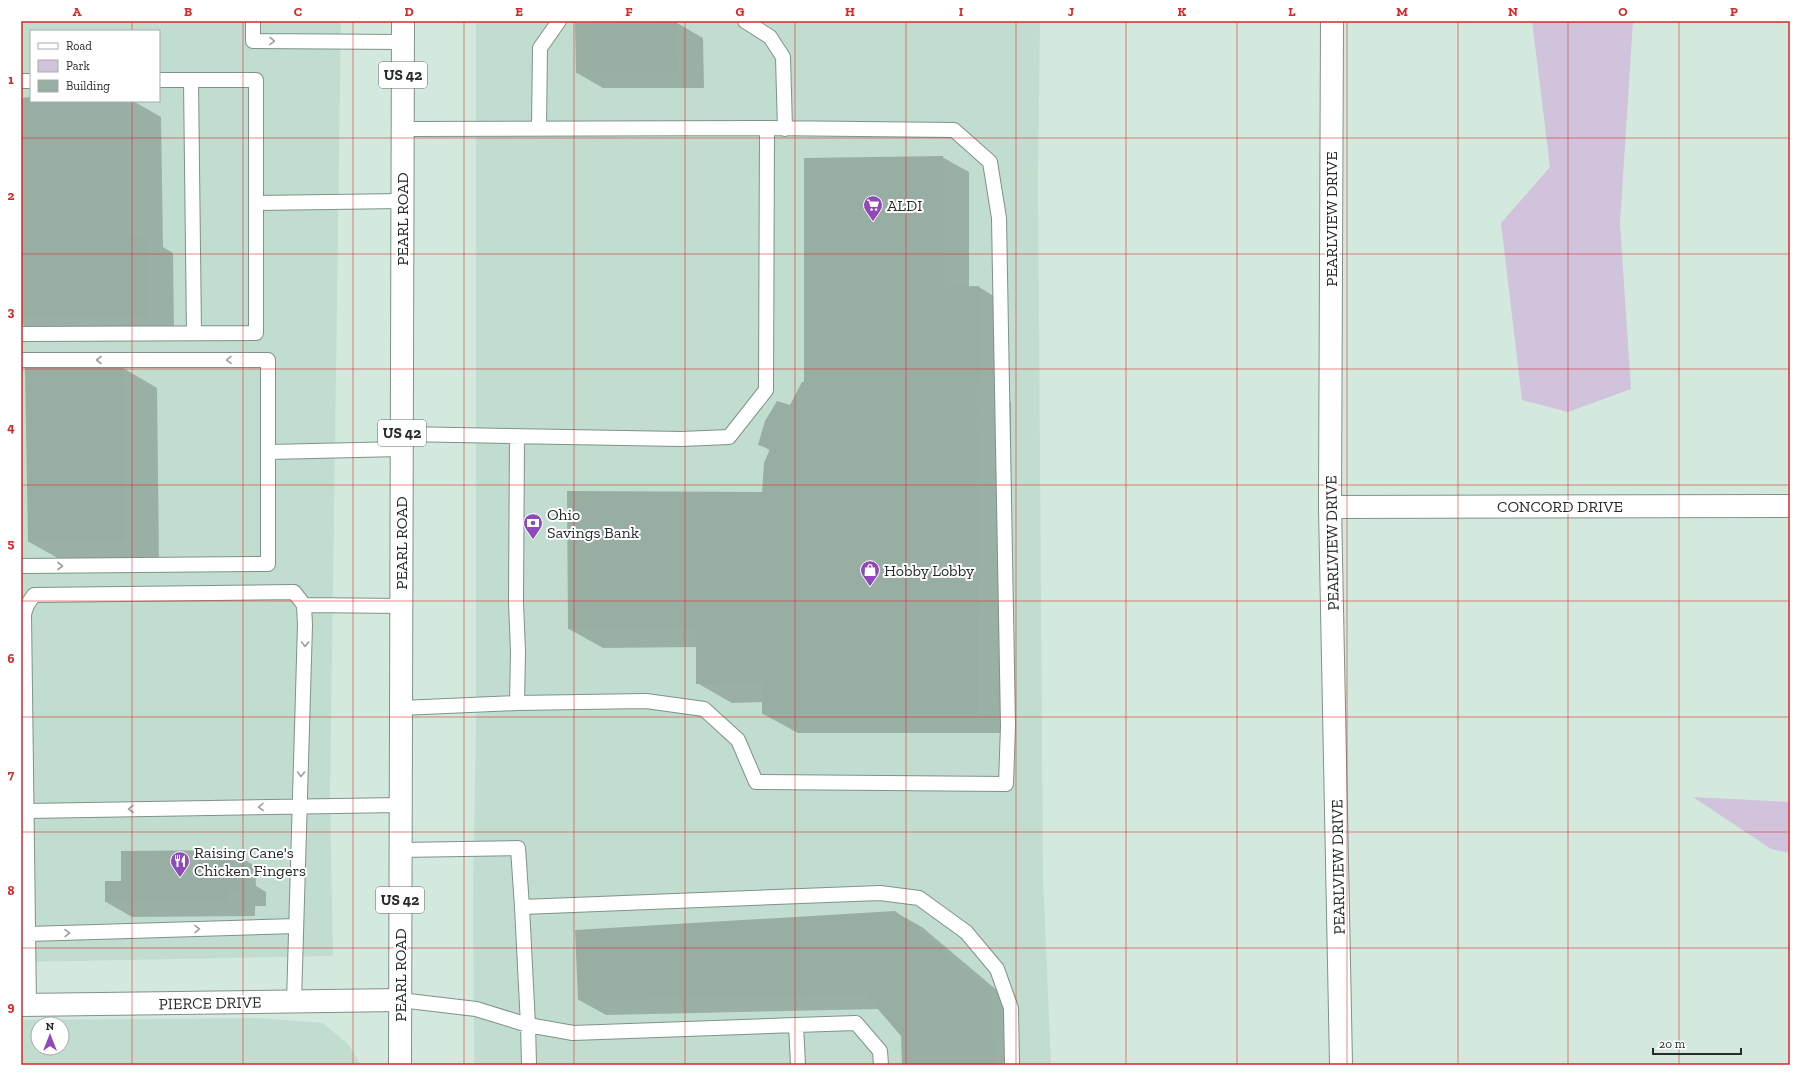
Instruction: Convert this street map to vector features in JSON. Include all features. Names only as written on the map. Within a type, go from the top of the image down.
[{"type":"street","name":"PEARLVIEW DRIVE","points":[[1332,21],[1330,507],[1341,1065]]},
{"type":"street","name":"PEARL ROAD","points":[[400,1065],[403,32]]},
{"type":"street","name":"CONCORD DRIVE","points":[[1330,507],[1790,506]]},
{"type":"street","name":"PIERCE DRIVE","points":[[25,1005],[400,1000]]},
{"type":"lane","points":[[253,21],[253,41],[403,32]]},
{"type":"lane","points":[[539,127],[540,48],[559,21]]},
{"type":"lane","points":[[745,21],[770,37],[783,57],[785,129]]},
{"type":"lane","points":[[21,334],[256,333],[256,80],[160,80]]},
{"type":"lane","points":[[191,80],[194,333]]},
{"type":"lane","points":[[401,708],[517,703],[646,701],[704,709],[738,740],[756,782],[1006,784],[1008,726],[999,218],[990,162],[954,130],[539,127],[402,129]]},
{"type":"lane","points":[[268,452],[402,442],[517,436],[680,439],[730,437],[766,390],[767,128]]},
{"type":"lane","points":[[256,203],[402,201]]},
{"type":"lane","points":[[21,360],[268,360],[268,564],[175,566],[21,566]]},
{"type":"lane","points":[[517,436],[517,703]]},
{"type":"lane","points":[[25,1005],[28,934],[24,614],[26,605],[34,595],[294,592],[304,605],[305,625],[294,1002]]},
{"type":"lane","points":[[304,605],[401,606]]},
{"type":"lane","points":[[26,811],[401,805]]},
{"type":"lane","points":[[400,850],[518,848],[529,1065]]},
{"type":"lane","points":[[522,907],[880,893],[919,898],[966,932],[997,969],[1011,1008],[1012,1065]]},
{"type":"lane","points":[[28,934],[296,926]]},
{"type":"lane","points":[[400,1000],[476,1009],[528,1025],[573,1033],[856,1023],[880,1051],[881,1065]]},
{"type":"lane","points":[[796,1025],[798,1065]]},
{"type":"shaded area","points":[[21,21],[341,21],[330,797],[333,956],[21,962]]},
{"type":"shaded area","points":[[476,21],[1040,21],[1038,182],[1043,876],[1051,1065],[474,1065],[473,884],[476,730]]},
{"type":"shaded area","points":[[259,1018],[323,1023],[348,1044],[361,1065],[21,1065],[21,1020],[30,1020],[30,1056],[70,1056],[70,1020]]},
{"type":"green space","points":[[1532,21],[1633,21],[1620,223],[1631,389],[1568,412],[1522,400],[1501,223],[1550,167]]},
{"type":"green space","points":[[1693,797],[1790,802],[1790,853],[1771,849]]},
{"type":"building","points":[[677,22],[678,73],[576,73],[575,23]]},
{"type":"building","points":[[30,97],[30,102],[127,102],[129,237],[147,237],[147,316],[21,317],[21,98]]},
{"type":"building","points":[[943,156],[943,287],[979,286],[981,382],[977,381],[978,714],[762,714],[762,682],[696,684],[696,628],[568,629],[567,491],[762,492],[764,463],[770,449],[758,445],[765,421],[777,401],[790,405],[802,382],[804,382],[804,158]]},
{"type":"building","points":[[123,367],[125,541],[28,542],[25,368]]},
{"type":"building","name":"Raising Cane's Chicken Fingers","points":[[229,850],[229,876],[239,876],[239,891],[229,891],[229,901],[105,902],[105,881],[121,881],[121,851]]},
{"type":"building","points":[[895,911],[992,992],[994,1065],[902,1065],[901,1036],[865,994],[578,1000],[575,930]]},
{"type":"place","name":"ALDI","points":[[873,222]]},
{"type":"place","name":"Ohio Savings Bank","points":[[533,540]]},
{"type":"place","name":"Hobby Lobby","points":[[870,587]]},
{"type":"place","name":"Raising Cane's Chicken Fingers","points":[[180,878]]}]
